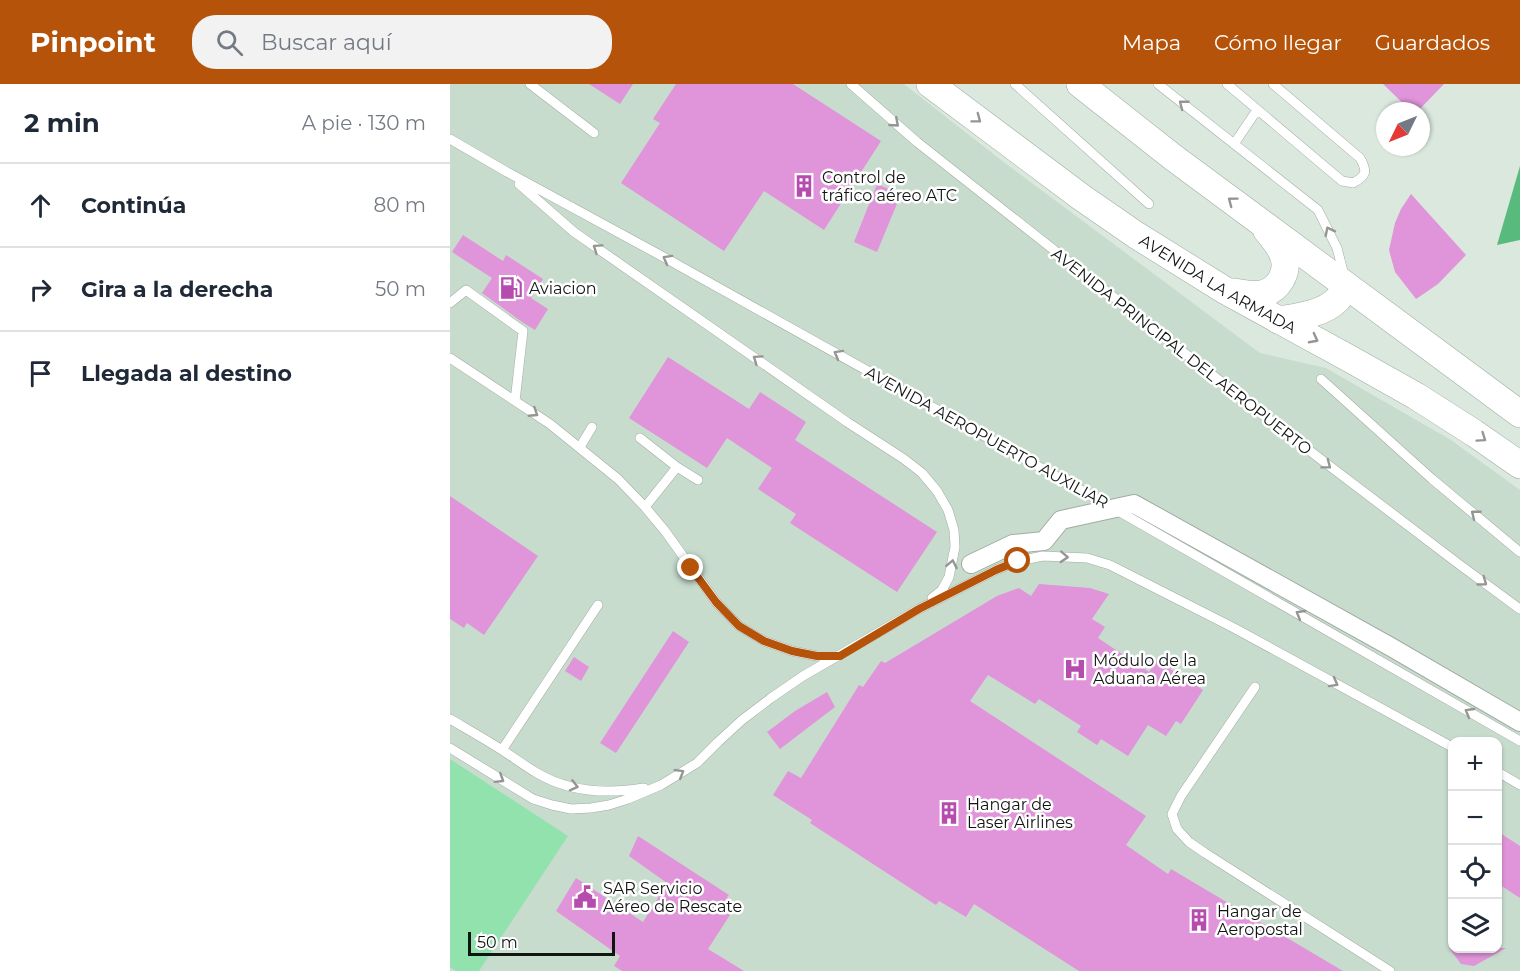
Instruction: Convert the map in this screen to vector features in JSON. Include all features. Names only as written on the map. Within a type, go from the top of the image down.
[{"type":"main road","name":"AVENIDA LA ARMADA","points":[[930,84],[1081,198],[1136,236],[1226,291],[1416,396],[1520,465]]},
{"type":"main road","points":[[1080,84],[1174,158],[1520,414]]},
{"type":"main road","points":[[1226,291],[1258,295],[1269,292],[1283,277],[1285,267],[1283,255],[1261,223]]},
{"type":"main road","points":[[1278,320],[1301,316],[1327,307],[1338,299],[1346,286]]},
{"type":"street","points":[[971,564],[1013,544],[1044,541],[1061,520],[1134,504],[1391,647],[1520,722]]},
{"type":"lane","points":[[530,84],[594,134]]},
{"type":"lane","name":"AVENIDA PRINCIPAL DEL AEROPUERTO","points":[[851,84],[917,142],[1281,429],[1520,609]]},
{"type":"lane","points":[[1015,84],[1149,204]]},
{"type":"lane","points":[[1158,84],[1318,210],[1338,248],[1346,286]]},
{"type":"lane","points":[[1227,84],[1342,180],[1353,183],[1360,179],[1365,173],[1365,166],[1360,158],[1273,84]]},
{"type":"lane","points":[[1234,144],[1257,110]]},
{"type":"lane","name":"AVENIDA AEROPUERTO AUXILIAR","points":[[450,139],[1113,508],[1520,741]]},
{"type":"lane","points":[[507,172],[574,232],[847,422],[904,459],[922,474],[937,491],[948,510],[954,530],[955,547],[949,577],[942,590],[919,609]]},
{"type":"lane","points":[[450,303],[466,290],[523,331],[515,401]]},
{"type":"lane","points":[[450,358],[550,424],[618,479],[665,531],[716,602],[739,626],[764,641],[792,651],[817,656],[840,656]]},
{"type":"lane","points":[[1321,379],[1432,479],[1520,552]]},
{"type":"lane","points":[[580,447],[592,427]]},
{"type":"lane","points":[[640,438],[698,480]]},
{"type":"lane","points":[[645,507],[677,467]]},
{"type":"lane","points":[[450,748],[533,799],[552,805],[571,809],[591,808],[628,799],[661,785],[697,763],[742,720],[803,676],[919,609],[996,570],[1018,561],[1043,556],[1087,558],[1110,565],[1243,633],[1448,745]]},
{"type":"lane","points":[[502,750],[598,605]]},
{"type":"lane","points":[[1256,687],[1181,796],[1172,814],[1177,829],[1189,842],[1205,853],[1390,971]]},
{"type":"lane","points":[[450,718],[538,774],[558,783],[597,792],[615,792],[661,785]]},
{"type":"lane","points":[[1502,775],[1520,785]]},
{"type":"shaded area","points":[[450,84],[904,84],[1001,160],[1260,353],[1326,368],[1451,440],[1520,490],[1520,971],[450,971]]},
{"type":"green space","points":[[1520,166],[1520,240],[1497,245]]},
{"type":"green space","points":[[450,759],[568,836],[479,971],[456,971],[450,967]]},
{"type":"building","points":[[589,84],[633,84],[620,104]]},
{"type":"building","name":"Control de tráfico aéreo ATC","points":[[676,84],[793,84],[881,141],[824,230],[764,191],[724,251],[621,183],[660,123],[653,119]]},
{"type":"building","points":[[1383,84],[1444,84],[1427,102],[1402,102]]},
{"type":"building","points":[[877,184],[901,194],[877,252],[854,242]]},
{"type":"building","points":[[1411,194],[1466,255],[1438,284],[1416,299],[1395,272],[1389,250],[1395,223]]},
{"type":"building","name":"Aviacion","points":[[463,235],[503,261],[506,255],[543,279],[531,298],[548,309],[535,330],[482,293],[492,278],[452,252]]},
{"type":"building","points":[[668,357],[749,409],[760,392],[806,422],[795,440],[937,532],[897,592],[790,523],[796,514],[758,489],[772,468],[727,438],[707,468],[629,418]]},
{"type":"building","points":[[450,496],[538,556],[484,635],[467,623],[464,628],[450,619]]},
{"type":"building","points":[[1039,584],[1090,588],[1109,594],[1092,619],[1105,627],[1098,638],[1149,672],[1158,658],[1172,666],[1170,669],[1203,690],[1181,724],[1176,721],[1166,736],[1148,725],[1128,756],[1101,739],[1097,745],[1077,732],[1081,726],[1039,699],[1035,704],[988,675],[970,701],[1146,816],[1126,845],[1168,874],[1171,869],[1343,971],[1079,971],[974,904],[966,917],[939,901],[936,905],[810,823],[812,820],[773,795],[788,771],[801,778],[859,685],[863,687],[881,661],[885,663],[997,596],[1019,588],[1031,596]]},
{"type":"building","points":[[673,631],[689,642],[616,753],[600,743]]},
{"type":"building","points":[[574,657],[589,667],[581,681],[565,671]]},
{"type":"building","points":[[827,692],[835,707],[780,749],[767,732],[795,711]]},
{"type":"building","points":[[1502,834],[1520,846],[1520,898],[1502,886]]},
{"type":"building","name":"SAR Servicio Aéreo de Rescate","points":[[638,836],[729,895],[727,897],[737,904],[708,949],[744,971],[622,971],[614,966],[620,956],[556,911],[576,878],[643,922],[667,883],[629,856]]},
{"type":"building","points":[[1453,953],[1497,953],[1474,966],[1461,964]]},
{"type":"place","name":"Control de tráfico aéreo ATC","points":[[804,186]]},
{"type":"place","name":"Aviacion","points":[[511,288]]},
{"type":"place","name":"Módulo de la Aduana Aérea","points":[[1075,669]]},
{"type":"place","name":"Hangar de Laser Airlines","points":[[949,813]]},
{"type":"place","name":"SAR Servicio Aéreo de Rescate","points":[[585,897]]},
{"type":"place","name":"Hangar de Aeropostal","points":[[1199,920]]},
{"type":"route","points":[[691,568],[716,602],[739,626],[764,641],[792,651],[817,656],[840,656],[919,609],[1018,561]]}]
